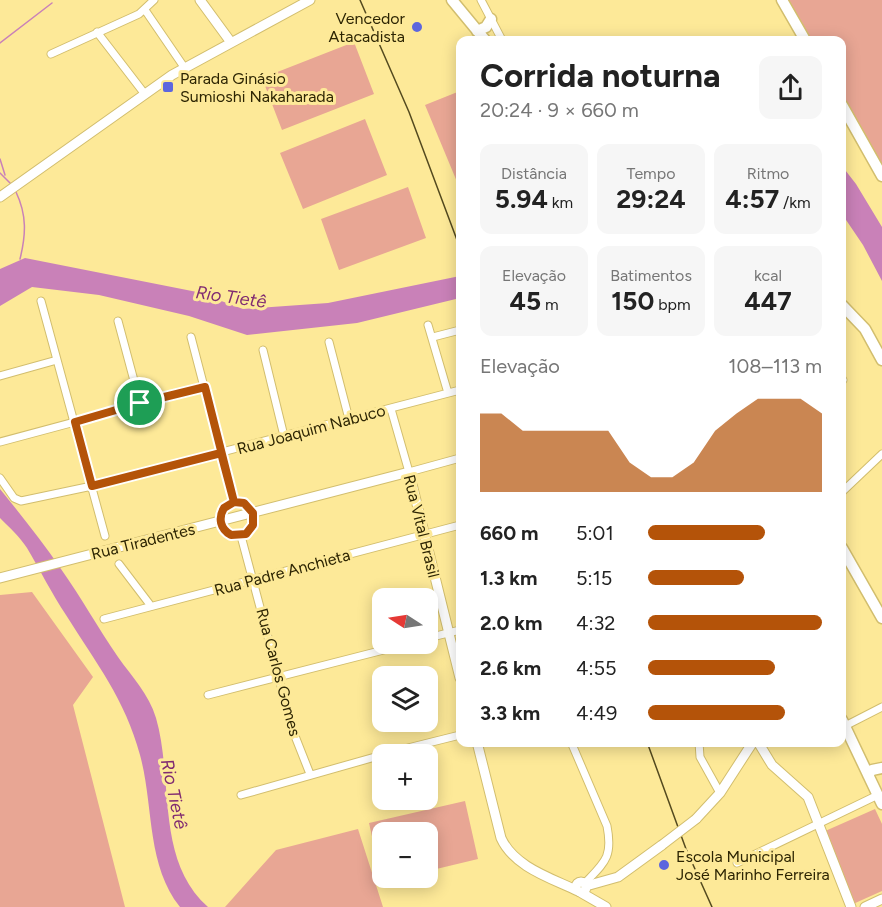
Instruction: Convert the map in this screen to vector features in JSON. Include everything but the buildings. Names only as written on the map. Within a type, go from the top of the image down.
[{"type":"main road","points":[[452,0],[481,36]]},
{"type":"main road","points":[[782,0],[803,36]]},
{"type":"main road","points":[[477,31],[486,27],[491,19]]},
{"type":"main road","points":[[846,112],[882,176]]},
{"type":"main road","points":[[846,309],[865,329],[882,360]]},
{"type":"main road","points":[[846,555],[882,618]]},
{"type":"main road","points":[[846,729],[880,799]]},
{"type":"main road","points":[[866,766],[882,761]]},
{"type":"main road","points":[[866,766],[872,770],[882,768]]},
{"type":"street","points":[[51,54],[145,10],[154,0]]},
{"type":"street","points":[[200,0],[230,41]]},
{"type":"street","points":[[7,191],[184,67],[310,0]]},
{"type":"street","points":[[481,0],[500,36]]},
{"type":"street","points":[[145,10],[184,67]]},
{"type":"street","points":[[97,32],[144,93]]},
{"type":"street","points":[[41,301],[105,536]]},
{"type":"street","points":[[118,321],[140,403]]},
{"type":"street","points":[[428,325],[448,393]]},
{"type":"street","points":[[433,338],[456,331]]},
{"type":"street","points":[[192,337],[234,502]]},
{"type":"street","points":[[329,342],[349,419]]},
{"type":"street","points":[[263,350],[284,436]]},
{"type":"street","points":[[0,376],[57,360]]},
{"type":"street","points":[[0,442],[205,387]]},
{"type":"street","name":"Rua Joaquim Nabuco","points":[[0,478],[14,498],[21,501],[92,486],[456,391]]},
{"type":"street","name":"Rua Vital Brasil","points":[[391,409],[409,472],[456,663]]},
{"type":"street","points":[[846,488],[882,454]]},
{"type":"street","name":"Rua Tiradentes","points":[[0,578],[456,459]]},
{"type":"street","points":[[234,502],[244,503],[253,513],[253,525],[241,536],[227,532],[220,522],[224,508],[234,502]]},
{"type":"street","name":"Rua Padre Anchieta","points":[[104,619],[456,526]]},
{"type":"street","name":"Rua Carlos Gomes","points":[[241,536],[296,738],[310,774]]},
{"type":"street","points":[[119,564],[151,606]]},
{"type":"street","points":[[438,636],[456,631]]},
{"type":"street","points":[[207,695],[372,653]]},
{"type":"street","points":[[846,722],[882,707]]},
{"type":"street","points":[[425,744],[456,736]]},
{"type":"street","points":[[478,747],[501,838],[507,852],[559,882],[582,887],[618,877],[696,819],[720,793],[750,747]]},
{"type":"street","points":[[573,747],[607,826],[610,840],[610,853],[605,863],[582,887]]},
{"type":"street","points":[[699,747],[700,757],[720,793]]},
{"type":"street","points":[[762,747],[772,765],[808,797],[851,907]]},
{"type":"street","points":[[241,795],[372,758]]},
{"type":"street","points":[[737,863],[880,799]]},
{"type":"street","points":[[582,887],[606,907]]},
{"type":"street","points":[[865,907],[882,899]]},
{"type":"shaded area","points":[[788,0],[882,0],[882,169],[846,103],[846,36],[808,36]]},
{"type":"shaded area","points":[[354,42],[374,94],[282,130],[262,78]]},
{"type":"shaded area","points":[[456,93],[456,179],[425,105]]},
{"type":"shaded area","points":[[365,119],[387,175],[303,209],[280,153]]},
{"type":"shaded area","points":[[846,171],[882,227],[882,281],[863,245],[846,220]]},
{"type":"shaded area","points":[[408,187],[426,238],[339,270],[321,219]]},
{"type":"shaded area","points":[[25,258],[197,292],[243,309],[328,303],[456,277],[456,299],[357,323],[247,335],[189,316],[99,295],[32,287],[0,306],[0,269]]},
{"type":"shaded area","points":[[0,489],[76,590],[153,709],[161,742],[173,843],[180,866],[191,888],[208,907],[180,907],[169,890],[156,853],[140,755],[126,716],[109,682],[27,548],[0,518]]},
{"type":"shaded area","points":[[32,592],[93,677],[73,705],[125,907],[0,907],[0,595]]},
{"type":"shaded area","points":[[465,801],[478,859],[438,869],[438,822],[373,822],[426,810],[438,810],[438,807]]},
{"type":"shaded area","points":[[875,809],[882,824],[882,891],[853,904],[823,832]]},
{"type":"shaded area","points":[[358,829],[372,873],[372,888],[377,888],[383,907],[225,907],[276,850]]},
{"type":"waterway","points":[[0,43],[52,3]]},
{"type":"waterway","points":[[0,159],[5,175]]},
{"type":"waterway","points":[[0,173],[12,185]]},
{"type":"waterway","points":[[16,192],[20,200],[24,225],[20,259]]},
{"type":"railway","points":[[360,0],[409,112],[456,237]]},
{"type":"railway","points":[[649,747],[686,849],[712,907]]},
{"type":"place","name":"Vencedor Atacadista","points":[[417,27]]},
{"type":"place","name":"Parada Ginásio Sumioshi Nakaharada","points":[[168,87]]},
{"type":"place","name":"Escola Municipal José Marinho Ferreira","points":[[664,865]]},
{"type":"route","points":[[140,403],[75,422],[92,486],[221,453],[234,502],[244,503],[253,513],[253,525],[246,534],[231,535],[223,529],[220,522],[224,508],[234,502],[205,387],[140,403]]},
{"type":"water label","name":"Rio Tietê","points":[[231,297]]},
{"type":"water label","name":"Rio Tietê","points":[[174,794]]}]
